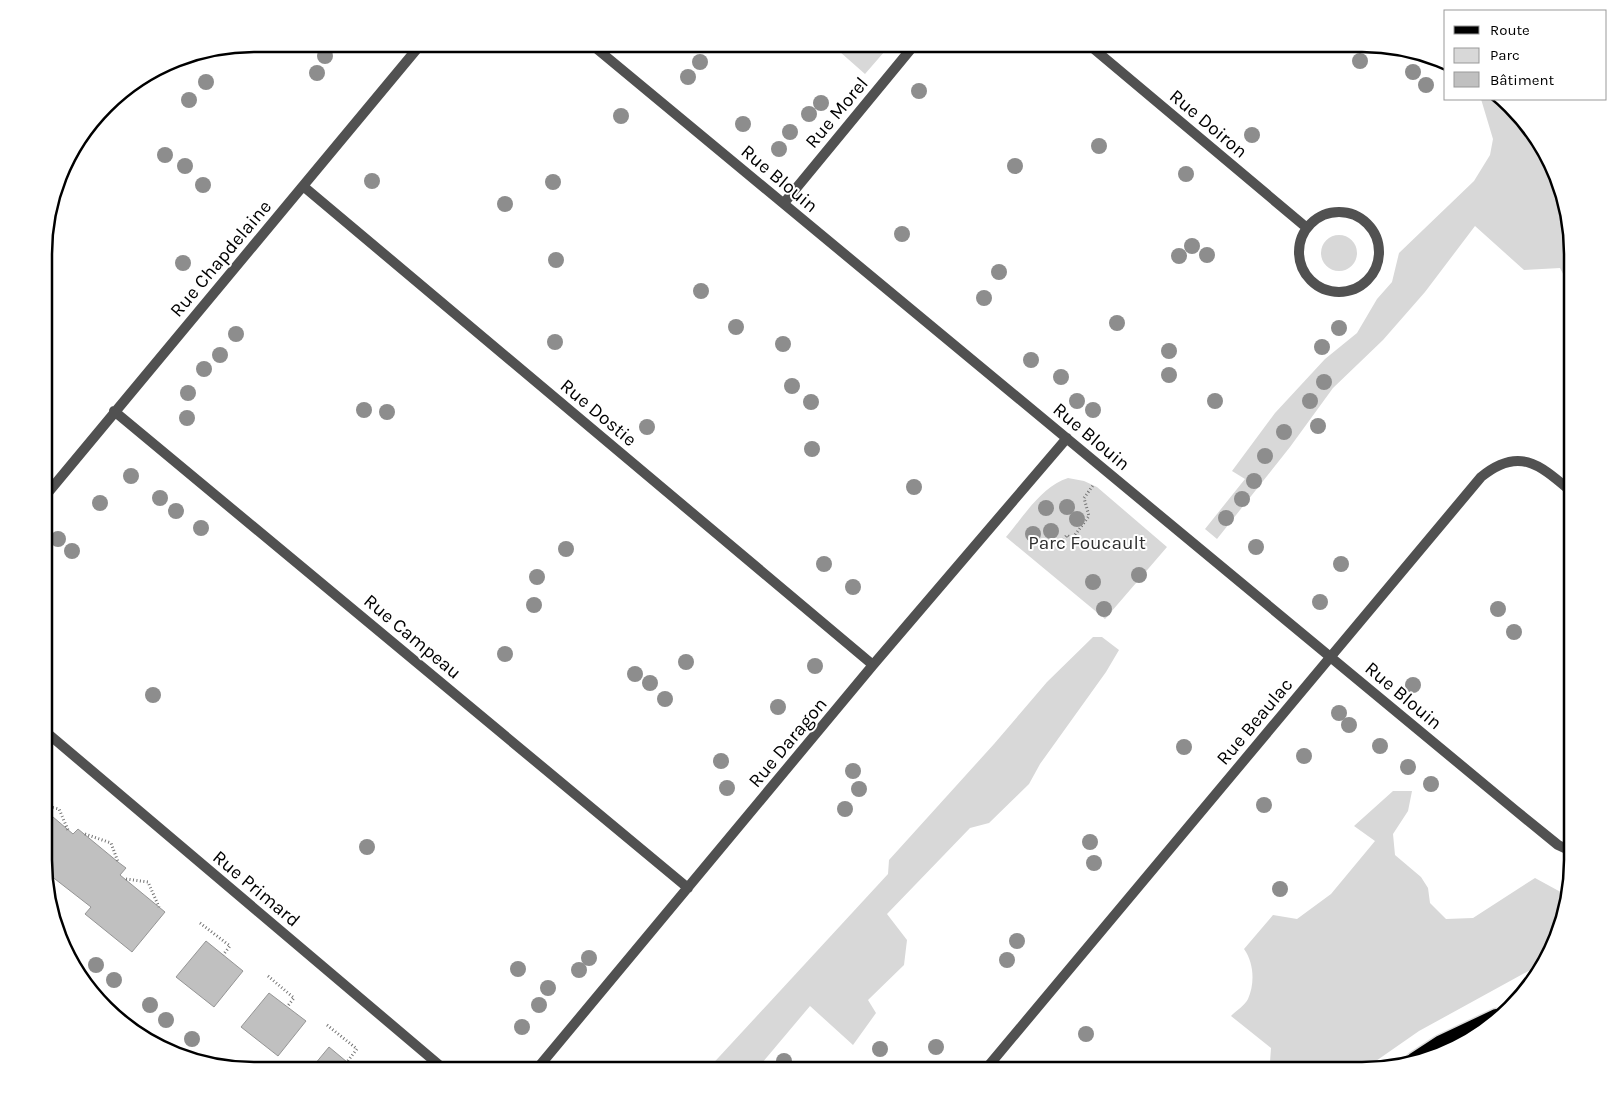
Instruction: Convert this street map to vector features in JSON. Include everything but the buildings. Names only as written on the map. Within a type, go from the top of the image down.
[{"type":"main road","points":[[1423,1053],[1439,1042],[1483,1022]]},
{"type":"street","name":"Rue Chapdelaine","points":[[52,487],[414,52]]},
{"type":"street","name":"Rue Blouin","points":[[601,52],[1331,658],[1558,845],[1564,848]]},
{"type":"street","name":"Rue Morel","points":[[784,203],[908,52]]},
{"type":"street","name":"Rue Doiron","points":[[1098,52],[1307,228]]},
{"type":"street","name":"Rue Dostie","points":[[303,186],[873,665]]},
{"type":"street","points":[[1330,213],[1348,213],[1369,225],[1376,237],[1380,250],[1378,264],[1372,277],[1362,286],[1351,291],[1338,293],[1326,291],[1314,285],[1300,264],[1301,239],[1307,228],[1317,219],[1330,213]]},
{"type":"street","name":"Rue Campeau","points":[[114,411],[688,888]]},
{"type":"street","name":"Rue Daragon","points":[[543,1062],[873,665],[1067,438]]},
{"type":"street","name":"Rue Beaulac","points":[[992,1062],[1481,477],[1492,467],[1515,460],[1528,461],[1548,472],[1564,485]]},
{"type":"street","name":"Rue Primard","points":[[52,737],[436,1062]]},
{"type":"path","points":[[1059,545],[1067,535],[1072,539],[1089,516],[1084,498],[1106,471]]},
{"type":"path","points":[[52,807],[59,809],[68,830]]},
{"type":"path","points":[[85,834],[111,843],[118,862]]},
{"type":"path","points":[[126,879],[148,882],[159,907]]},
{"type":"path","points":[[200,923],[230,946],[223,955]]},
{"type":"path","points":[[268,976],[294,998],[287,1007]]},
{"type":"path","points":[[327,1025],[356,1049],[347,1062]]},
{"type":"green space","points":[[840,52],[884,52],[865,74]]},
{"type":"green space","points":[[1481,100],[1493,100],[1514,121],[1523,131],[1544,165],[1554,189],[1561,215],[1564,241],[1564,276],[1560,268],[1524,270],[1475,226],[1425,292],[1383,340],[1333,388],[1290,447],[1217,539],[1205,529],[1245,479],[1232,471],[1275,413],[1325,359],[1357,333],[1377,299],[1392,282],[1399,253],[1474,181],[1490,155],[1493,139]]},
{"type":"green space","points":[[1339,235],[1346,236],[1352,240],[1356,246],[1356,260],[1352,266],[1346,270],[1339,271],[1332,270],[1326,266],[1322,260],[1321,253],[1322,246],[1326,240],[1332,236]]},
{"type":"green space","name":"Parc Foucault","points":[[1068,478],[1084,481],[1097,487],[1167,547],[1105,619],[1006,537],[1041,495],[1058,482]]},
{"type":"green space","points":[[1093,637],[1102,637],[1119,650],[1106,672],[1040,764],[1029,784],[989,823],[970,828],[887,914],[907,940],[904,965],[868,1000],[876,1013],[853,1045],[810,1006],[763,1062],[714,1062],[888,874],[889,860],[994,744],[1047,682]]},
{"type":"green space","points":[[1393,791],[1412,791],[1408,811],[1393,834],[1395,855],[1421,877],[1428,888],[1430,903],[1446,919],[1473,918],[1535,878],[1562,893],[1554,925],[1544,949],[1532,969],[1419,1031],[1376,1061],[1270,1062],[1271,1048],[1231,1016],[1247,1001],[1252,986],[1252,967],[1244,949],[1273,915],[1297,919],[1331,894],[1375,841],[1354,826]]}]
